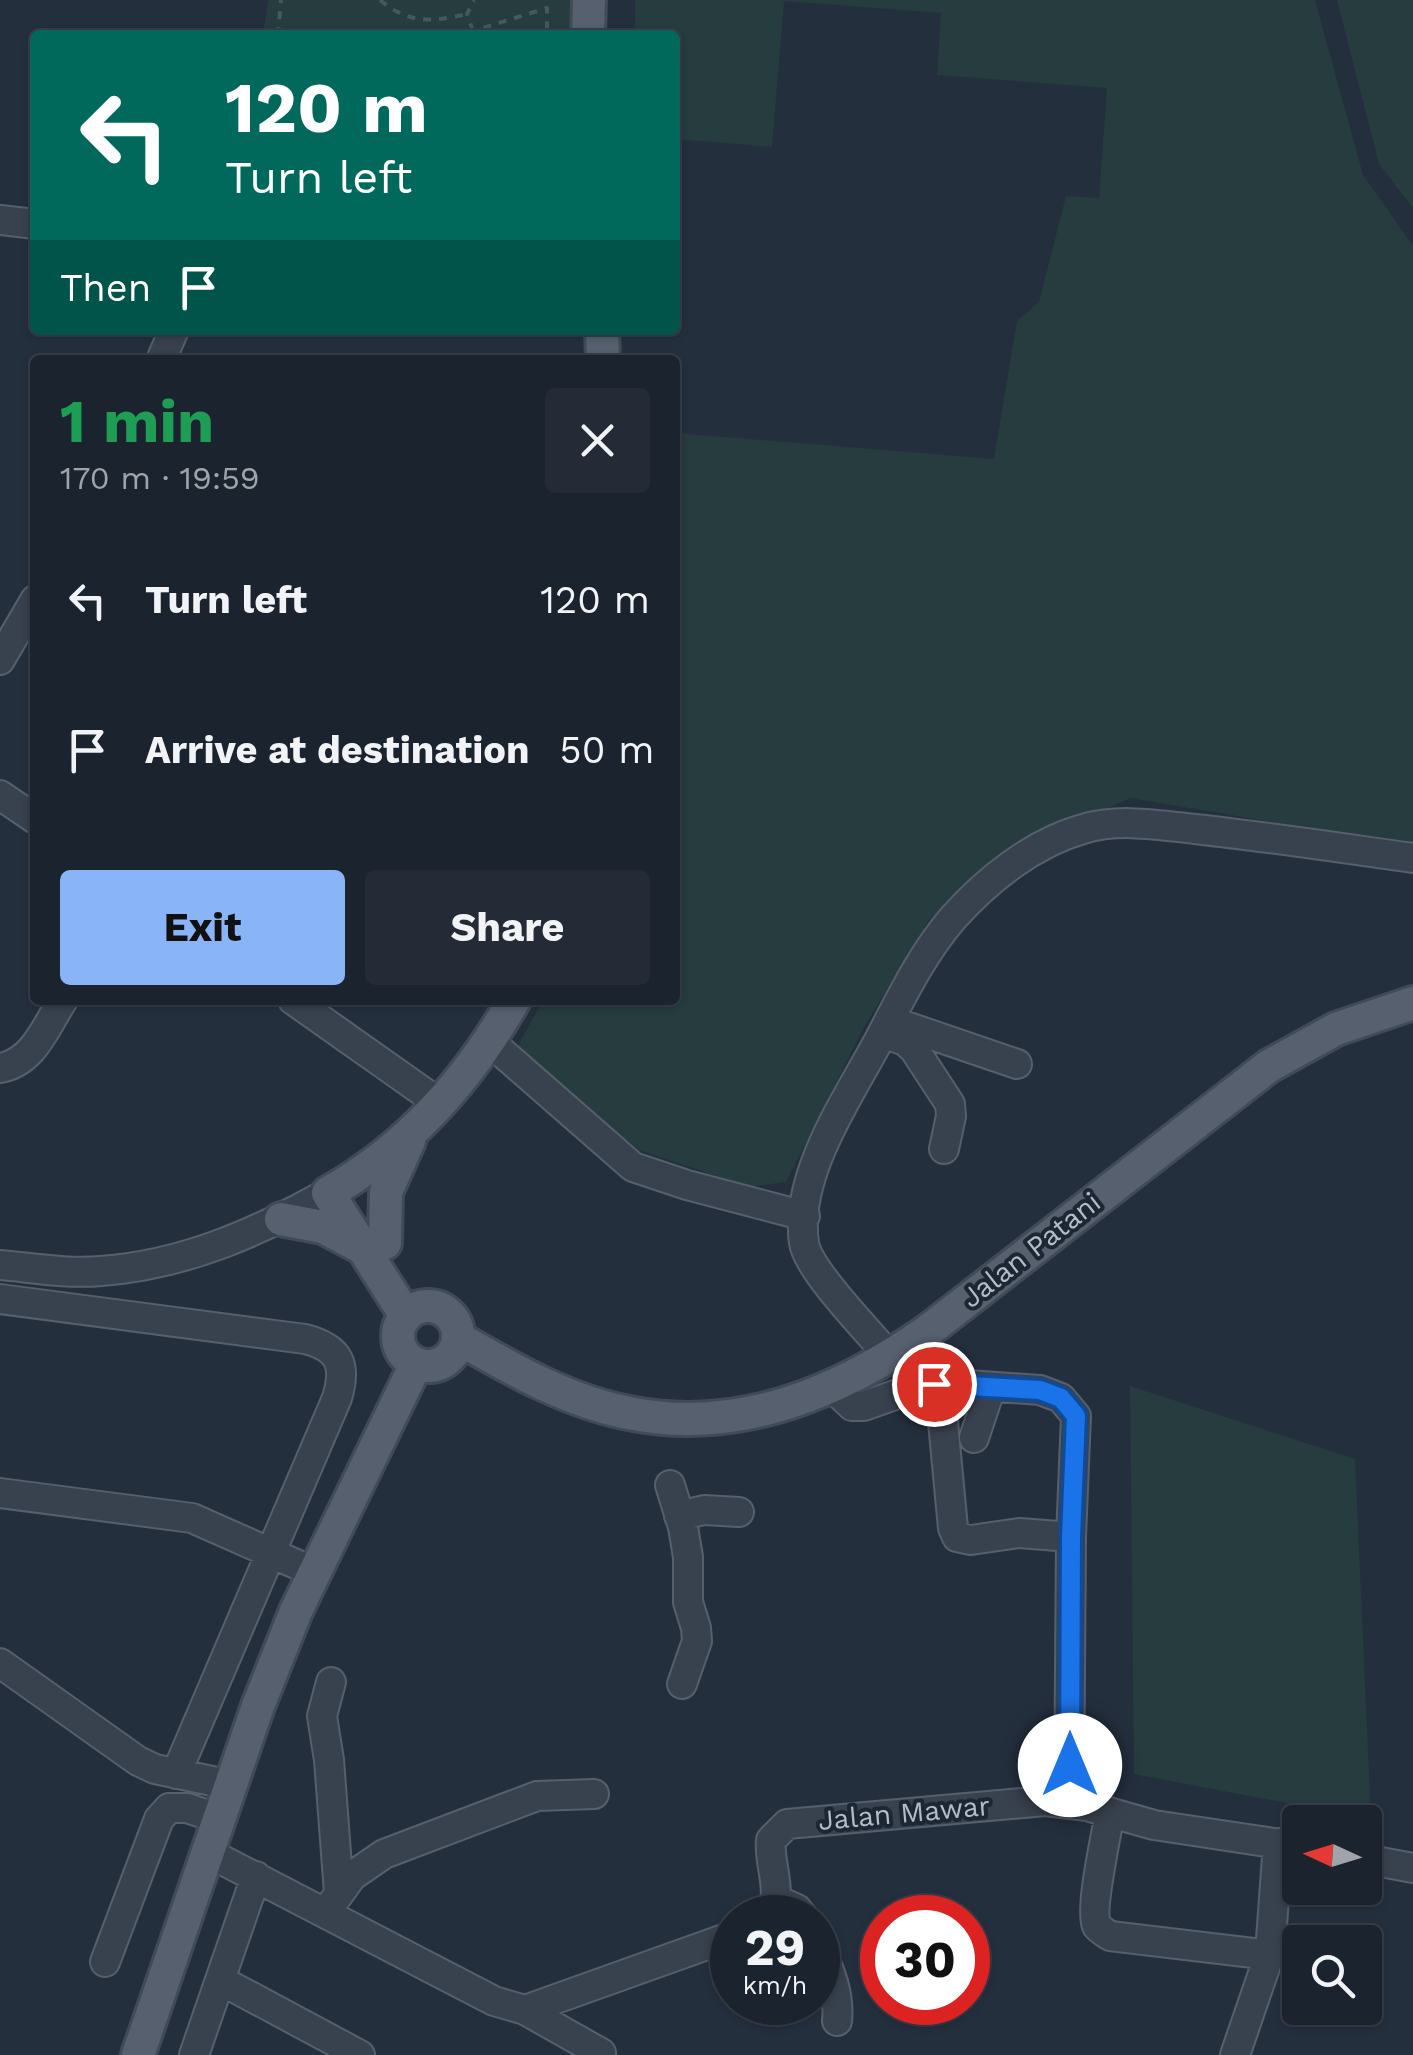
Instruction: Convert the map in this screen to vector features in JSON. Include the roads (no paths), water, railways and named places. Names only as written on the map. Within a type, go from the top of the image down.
[{"type":"main road","points":[[588,30],[589,0]]},
{"type":"main road","name":"Jalan Patani","points":[[458,1338],[558,1390],[630,1414],[712,1417],[751,1412],[833,1388],[890,1357],[1270,1066],[1336,1029],[1413,1003]]},
{"type":"main road","points":[[374,1246],[393,1170],[414,1132],[489,1041],[511,1005]]},
{"type":"main road","points":[[414,1132],[337,1188],[416,1311]]},
{"type":"main road","points":[[282,1219],[323,1227],[374,1246]]},
{"type":"main road","points":[[440,1308],[452,1317],[458,1338],[451,1356],[441,1364],[416,1364],[407,1358],[399,1343],[398,1332],[416,1311],[440,1308]]},
{"type":"main road","points":[[138,2055],[258,1706],[314,1572],[416,1364]]},
{"type":"street","points":[[0,220],[30,223]]},
{"type":"street","points":[[0,660],[30,609]]},
{"type":"street","points":[[0,795],[30,816]]},
{"type":"street","points":[[890,1357],[810,1261],[803,1236],[805,1216],[822,1144],[926,954],[971,898],[1014,863],[1078,830],[1116,823],[1179,827],[1413,858]]},
{"type":"street","points":[[0,1068],[7,1068],[31,1053],[60,1005]]},
{"type":"street","points":[[300,1005],[439,1103]]},
{"type":"street","points":[[886,1027],[1018,1064]]},
{"type":"street","points":[[886,1027],[914,1049],[950,1104],[944,1149]]},
{"type":"street","points":[[489,1041],[633,1167],[687,1186],[805,1216]]},
{"type":"street","points":[[0,1265],[99,1272],[150,1265],[224,1244],[282,1219],[337,1188]]},
{"type":"street","points":[[0,1300],[306,1339],[318,1342],[336,1356],[343,1374],[338,1398],[176,1774]]},
{"type":"street","points":[[942,1384],[953,1528],[958,1537],[1071,1537]]},
{"type":"street","points":[[833,1388],[852,1406],[864,1406],[920,1386],[991,1387],[1051,1394],[1076,1416],[1069,1803]]},
{"type":"street","points":[[974,1438],[991,1387]]},
{"type":"street","points":[[670,1485],[688,1557],[689,1608],[697,1642],[682,1684]]},
{"type":"street","points":[[0,1493],[176,1514],[314,1572]]},
{"type":"street","points":[[680,1516],[704,1510],[739,1512]]},
{"type":"street","points":[[0,1663],[138,1761],[176,1774],[231,1785]]},
{"type":"street","points":[[330,1682],[322,1716],[329,1760],[333,1902]]},
{"type":"street","points":[[333,1902],[357,1871],[384,1854],[537,1796],[594,1794]]},
{"type":"street","name":"Jalan Mawar","points":[[771,1895],[771,1840],[787,1824],[1022,1801],[1069,1803],[1154,1825],[1282,1844]]},
{"type":"street","points":[[106,1962],[158,1819],[170,1808],[187,1808],[220,1819]]},
{"type":"street","points":[[1110,1812],[1098,1884],[1099,1929],[1110,1936],[1270,1955]]},
{"type":"street","points":[[208,1853],[256,1876],[333,1902],[494,2001],[525,2010],[601,2053]]},
{"type":"street","points":[[1382,1862],[1413,1868]]},
{"type":"street","points":[[194,2055],[256,1876]]},
{"type":"street","points":[[1235,2055],[1270,1955],[1282,1886]]},
{"type":"street","points":[[525,2010],[710,1944]]},
{"type":"street","points":[[220,1980],[360,2055]]}]
